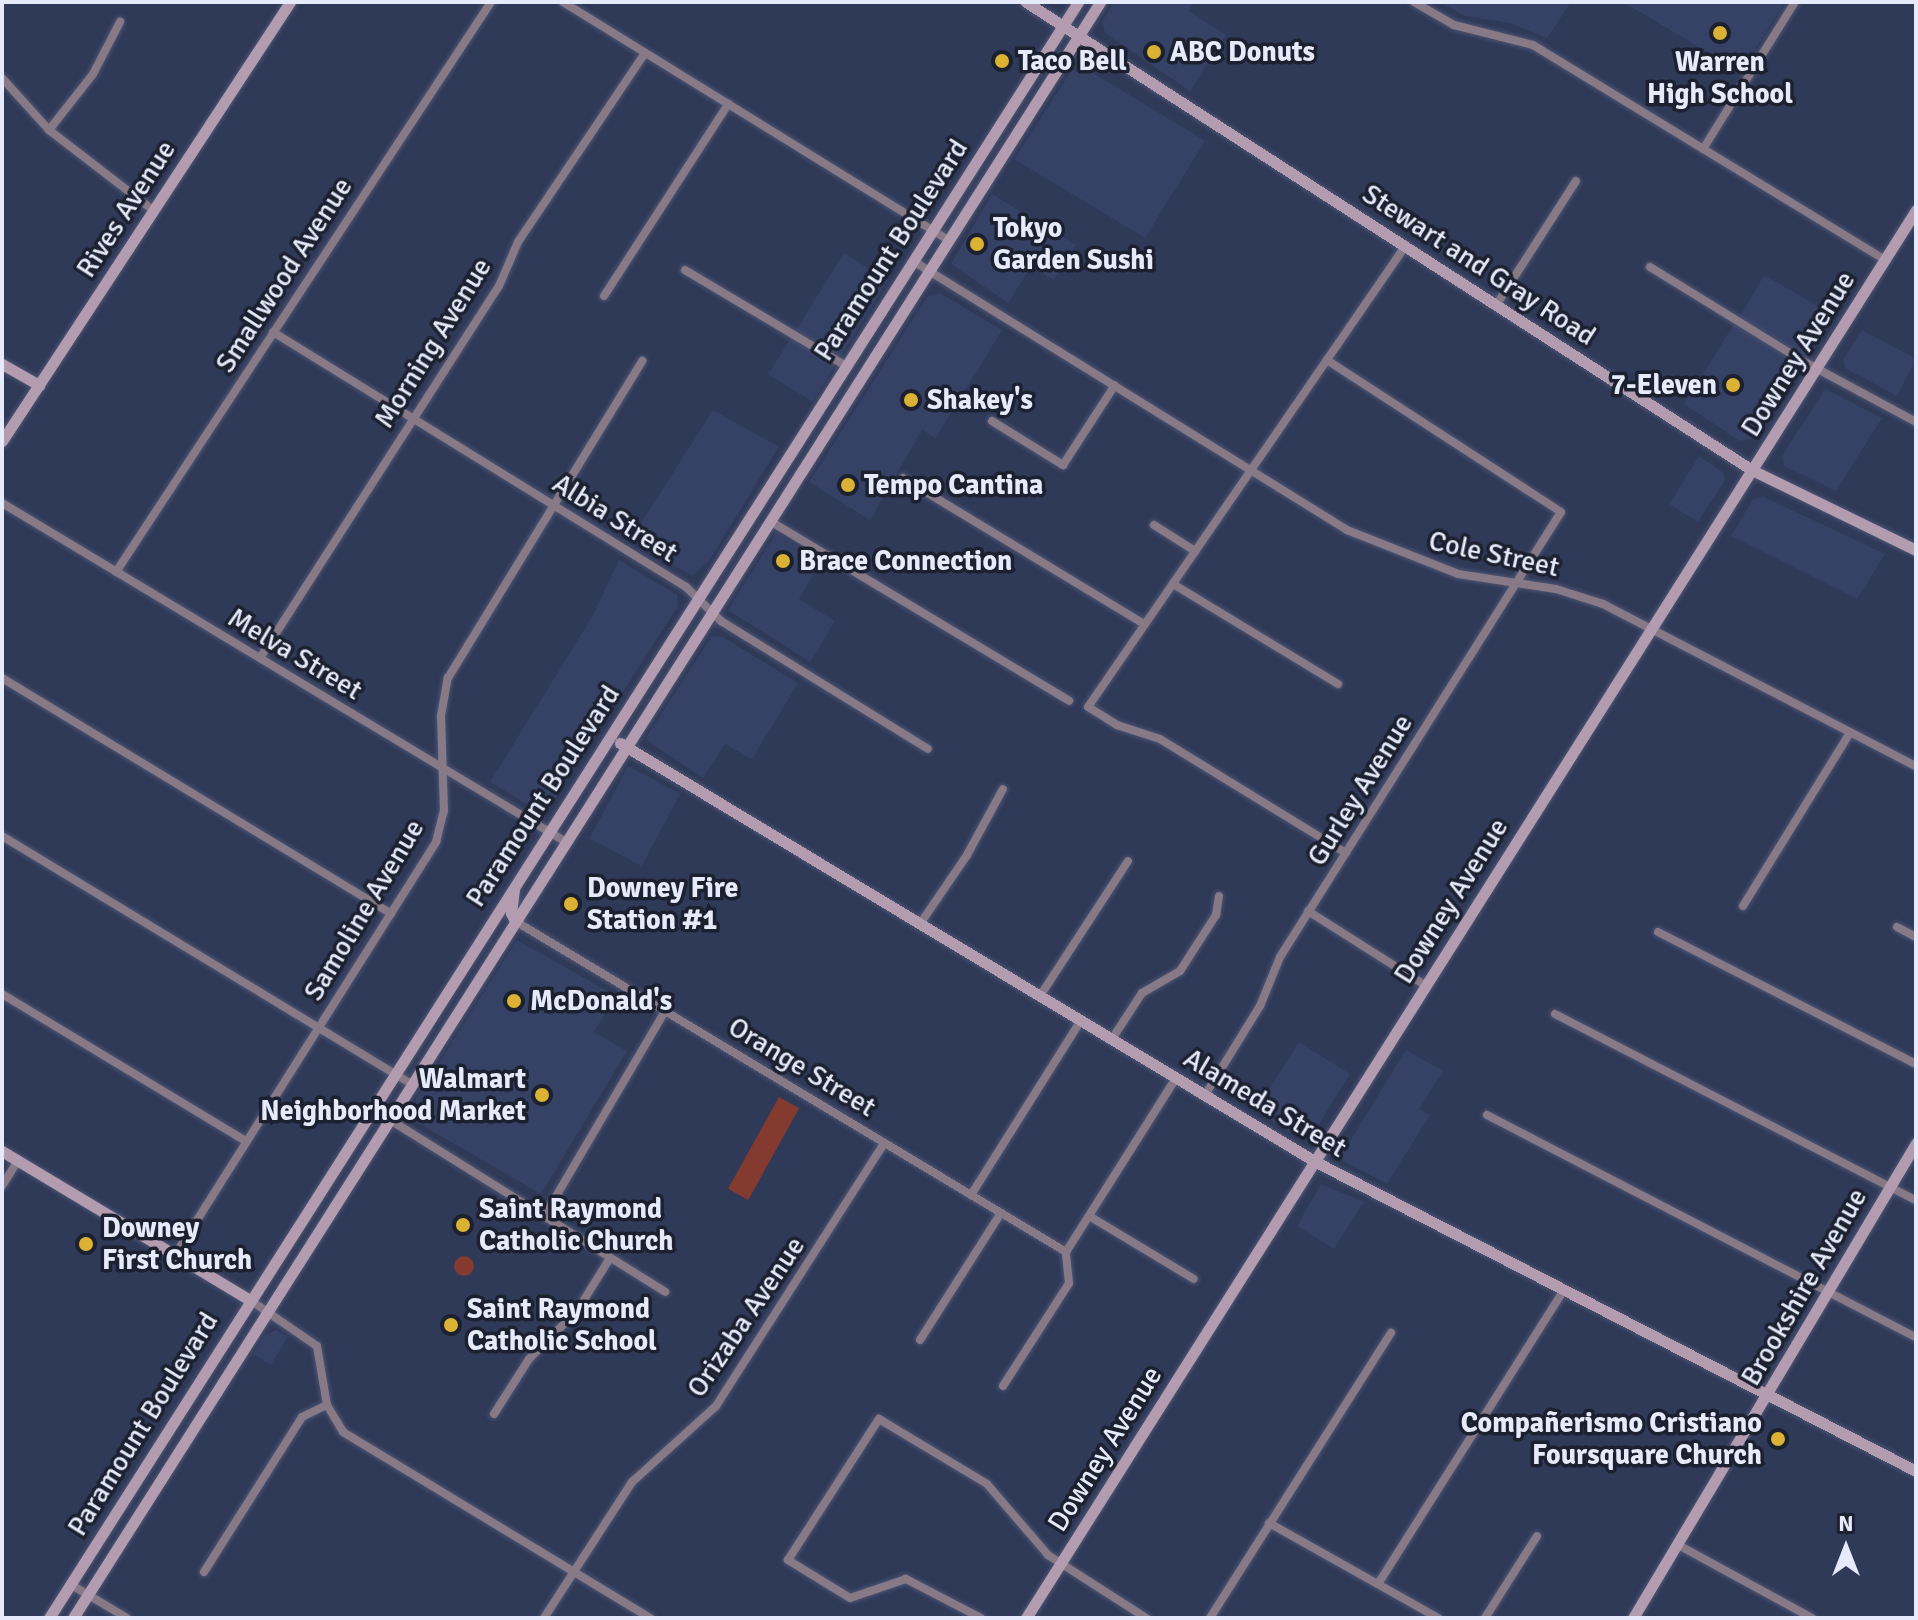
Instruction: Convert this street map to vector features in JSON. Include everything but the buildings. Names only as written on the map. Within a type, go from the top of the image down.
[{"type":"main road","name":"Rives Avenue","points":[[2,441],[290,2]]},
{"type":"main road","name":"Stewart and Gray Road","points":[[1026,2],[1752,470],[1916,550]]},
{"type":"main road","name":"Paramount Boulevard","points":[[49,1618],[1078,2]]},
{"type":"main road","name":"Paramount Boulevard","points":[[73,1618],[387,1118],[1100,2]]},
{"type":"main road","name":"Downey Avenue","points":[[1026,1618],[1916,210]]},
{"type":"main road","points":[[2,364],[39,385]]},
{"type":"main road","name":"Alameda Street","points":[[610,737],[1316,1162],[1916,1471]]},
{"type":"main road","points":[[514,885],[511,913],[515,921]]},
{"type":"main road","name":"Brookshire Avenue","points":[[1633,1618],[1770,1396],[1826,1289],[1916,1143]]},
{"type":"main road","points":[[2,1151],[250,1300]]},
{"type":"street","name":"Smallwood Avenue","points":[[116,572],[491,2]]},
{"type":"street","points":[[563,2],[948,240]]},
{"type":"street","points":[[1414,2],[1460,28],[1533,45],[1885,260]]},
{"type":"street","points":[[1703,149],[1795,2]]},
{"type":"street","points":[[49,130],[93,74],[120,22]]},
{"type":"street","name":"Morning Avenue","points":[[260,658],[499,286],[518,242],[645,53]]},
{"type":"street","points":[[2,78],[49,130],[154,211]]},
{"type":"street","points":[[604,296],[728,104]]},
{"type":"street","points":[[1497,304],[1576,181]]},
{"type":"street","points":[[1346,853],[1160,739],[1116,725],[1088,707],[1406,245]]},
{"type":"street","name":"Cole Street","points":[[913,261],[1378,546],[1458,574],[1580,595],[1916,766]]},
{"type":"street","points":[[1650,267],[1817,368],[1916,422]]},
{"type":"street","points":[[685,270],[846,366]]},
{"type":"street","name":"Albia Street","points":[[273,332],[551,504],[698,599],[712,612],[928,749]]},
{"type":"street","name":"Gurley Avenue","points":[[1205,1095],[1259,1008],[1277,962],[1308,911],[1561,512],[1327,360]]},
{"type":"street","name":"Samoline Avenue","points":[[175,1255],[440,833],[442,703],[448,678],[551,504],[642,361]]},
{"type":"street","points":[[992,421],[1063,465],[1115,385]]},
{"type":"street","points":[[903,478],[1144,624]]},
{"type":"street","name":"Melva Street","points":[[2,503],[566,842]]},
{"type":"street","points":[[770,521],[1069,701]]},
{"type":"street","points":[[1154,525],[1195,551]]},
{"type":"street","points":[[1173,584],[1338,684]]},
{"type":"street","points":[[2,678],[391,914]]},
{"type":"street","points":[[1743,906],[1850,733]]},
{"type":"street","points":[[920,924],[967,855],[1003,789]]},
{"type":"street","points":[[2,836],[410,1083]]},
{"type":"street","points":[[1040,996],[1128,861]]},
{"type":"street","points":[[1112,1039],[1142,993],[1180,971],[1216,915],[1219,896]]},
{"type":"street","points":[[1308,911],[1426,986]]},
{"type":"street","name":"Orange Street","points":[[515,921],[1066,1252]]},
{"type":"street","points":[[1897,927],[1916,937]]},
{"type":"street","points":[[1658,932],[1916,1064]]},
{"type":"street","points":[[2,994],[246,1141]]},
{"type":"street","points":[[545,1215],[665,1011]]},
{"type":"street","points":[[1555,1014],[1916,1200]]},
{"type":"street","points":[[971,1195],[1081,1020]]},
{"type":"street","points":[[1003,1386],[1069,1283],[1066,1252],[1176,1078]]},
{"type":"street","points":[[371,1108],[665,1292]]},
{"type":"street","points":[[1487,1115],[1916,1337]]},
{"type":"street","name":"Orizaba Avenue","points":[[544,1618],[632,1482],[716,1406],[884,1143]]},
{"type":"street","points":[[2,1186],[18,1160]]},
{"type":"street","points":[[920,1340],[1001,1213]]},
{"type":"street","points":[[1089,1216],[1194,1279]]},
{"type":"street","points":[[494,1414],[529,1359],[577,1311],[610,1258]]},
{"type":"street","points":[[1378,1584],[1564,1290]]},
{"type":"street","points":[[250,1300],[317,1346],[327,1405],[352,1439],[650,1618]]},
{"type":"street","points":[[1210,1618],[1391,1333]]},
{"type":"street","points":[[204,1572],[302,1417],[327,1405]]},
{"type":"street","points":[[981,1618],[906,1579],[848,1597],[788,1560],[879,1419],[987,1484],[1061,1563],[1146,1618]]},
{"type":"street","points":[[1269,1523],[1438,1618]]},
{"type":"street","points":[[1485,1618],[1537,1536]]},
{"type":"street","points":[[1680,1546],[1812,1618]]},
{"type":"street","points":[[70,1584],[127,1618]]},
{"type":"shaded area","points":[[1114,2],[1194,2],[1189,11],[1226,35],[1190,91],[1105,33],[1102,21]]},
{"type":"shaded area","points":[[1440,2],[1571,2],[1547,38],[1510,23],[1465,16]]},
{"type":"shaded area","name":"Warren High School","points":[[1623,2],[1785,2],[1741,72]]},
{"type":"shaded area","points":[[1085,68],[1205,141],[1145,238],[1014,159],[1071,71]]},
{"type":"shaded area","points":[[992,194],[1076,245],[1054,280],[1031,267],[1008,303],[951,264]]},
{"type":"shaded area","points":[[844,253],[888,281],[812,402],[768,374]]},
{"type":"shaded area","points":[[1764,275],[1830,313],[1805,355],[1740,317]]},
{"type":"shaded area","points":[[940,293],[1002,330],[936,438],[922,430],[870,520],[809,482],[927,297]]},
{"type":"shaded area","points":[[1734,324],[1799,364],[1751,439],[1740,441],[1684,404]]},
{"type":"shaded area","points":[[1862,330],[1916,359],[1897,396],[1845,368],[1843,359]]},
{"type":"shaded area","points":[[1825,389],[1882,418],[1836,491],[1784,466],[1782,456]]},
{"type":"shaded area","points":[[713,410],[779,447],[709,561],[692,576],[630,540]]},
{"type":"shaded area","points":[[1699,456],[1723,472],[1725,480],[1698,522],[1669,504]]},
{"type":"shaded area","points":[[1764,497],[1885,554],[1857,599],[1731,536],[1753,499]]},
{"type":"shaded area","points":[[776,533],[821,561],[799,599],[835,621],[810,662],[728,610]]},
{"type":"shaded area","points":[[619,560],[677,595],[678,606],[549,808],[538,811],[490,782],[592,617]]},
{"type":"shaded area","points":[[712,636],[723,637],[798,683],[752,759],[725,744],[703,778],[645,739]]},
{"type":"shaded area","points":[[628,766],[680,794],[642,866],[590,838]]},
{"type":"shaded area","points":[[517,940],[616,996],[594,1032],[627,1051],[541,1194],[413,1120],[409,1110]]},
{"type":"shaded area","points":[[1299,1042],[1350,1074],[1311,1137],[1303,1140],[1255,1111]]},
{"type":"shaded area","points":[[1406,1050],[1443,1071],[1419,1109],[1430,1115],[1387,1184],[1343,1161],[1342,1154]]},
{"type":"shaded area","points":[[779,1097],[799,1108],[748,1200],[728,1189]]},
{"type":"shaded area","points":[[1321,1184],[1364,1202],[1334,1249],[1297,1226]]},
{"type":"shaded area","points":[[464,1256],[471,1259],[474,1266],[471,1273],[464,1276],[457,1273],[454,1266],[457,1259]]},
{"type":"shaded area","points":[[276,1330],[288,1337],[271,1365],[253,1354],[266,1334]]},
{"type":"place","name":"Warren High School","points":[[1720,33]]},
{"type":"place","name":"ABC Donuts","points":[[1154,52]]},
{"type":"place","name":"Taco Bell","points":[[1002,61]]},
{"type":"place","name":"Tokyo Garden Sushi","points":[[977,244]]},
{"type":"place","name":"7-Eleven","points":[[1733,385]]},
{"type":"place","name":"Shakey's","points":[[911,400]]},
{"type":"place","name":"Tempo Cantina","points":[[848,485]]},
{"type":"place","name":"Brace Connection","points":[[783,561]]},
{"type":"place","name":"Downey Fire Station #1","points":[[571,904]]},
{"type":"place","name":"McDonald's","points":[[514,1001]]},
{"type":"place","name":"Walmart Neighborhood Market","points":[[542,1095]]},
{"type":"place","name":"Saint Raymond Catholic Church","points":[[463,1225]]},
{"type":"place","name":"Downey First Church","points":[[86,1244]]},
{"type":"place","name":"Saint Raymond Catholic School","points":[[451,1325]]},
{"type":"place","name":"Compañerismo Cristiano Foursquare Church","points":[[1778,1439]]}]
